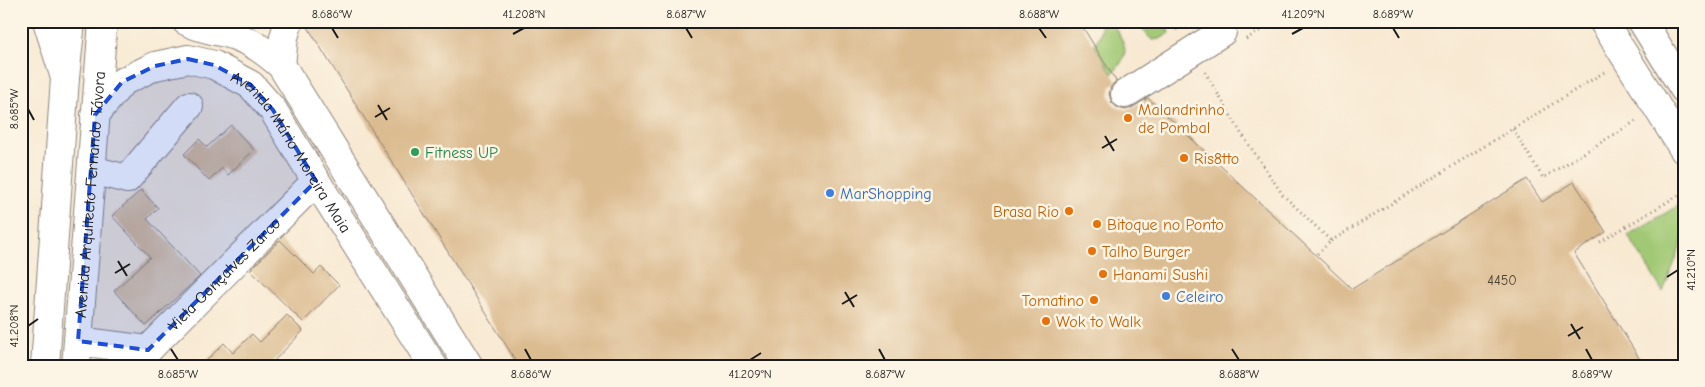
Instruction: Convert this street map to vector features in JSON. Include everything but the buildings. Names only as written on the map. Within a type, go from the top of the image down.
[{"type":"main road","points":[[48,21],[65,78]]},
{"type":"main road","name":"Avenida Arquitecto Fernando Távora","points":[[41,361],[71,21]]},
{"type":"main road","name":"Avenida Arquitecto Fernando Távora","points":[[77,354],[103,21]]},
{"type":"main road","name":"Avenida Mário Moreira Maia","points":[[186,21],[194,26],[227,26],[235,36],[263,49],[281,65],[470,366]]},
{"type":"main road","points":[[281,65],[284,37],[289,21]]},
{"type":"main road","points":[[1603,21],[1684,150]]},
{"type":"main road","points":[[1642,21],[1684,89]]},
{"type":"main road","points":[[1124,94],[1222,32]]},
{"type":"main road","name":"Avenida Mário Moreira Maia","points":[[95,115],[122,82],[155,66],[188,59],[214,66],[251,85],[273,110],[433,366]]},
{"type":"main road","points":[[92,170],[127,179],[189,106]]},
{"type":"main road","name":"Viela Gonçalves Zarco","points":[[140,358],[316,181]]},
{"type":"main road","points":[[77,354],[140,358]]},
{"type":"path","points":[[1171,21],[1192,51],[1240,133],[1283,194],[1331,241]]},
{"type":"path","points":[[1316,255],[1331,241],[1609,70]]},
{"type":"path","points":[[1513,129],[1543,178],[1639,119]]},
{"type":"path","points":[[1600,242],[1684,192]]},
{"type":"highlighted area","points":[[188,59],[214,65],[251,85],[273,110],[316,181],[148,350],[78,341],[95,115],[114,91],[122,82],[155,66]]},
{"type":"green space","points":[[1102,21],[1111,21],[1125,48],[1123,60],[1112,74],[1094,44],[1100,36]]},
{"type":"green space","points":[[1138,21],[1163,21],[1170,33],[1160,39],[1152,40]]},
{"type":"green space","points":[[1681,204],[1685,224],[1683,235],[1676,260],[1663,292],[1628,235]]},
{"type":"place","name":"Malandrinho de Pombal","points":[[1128,118]]},
{"type":"place","name":"Fitness UP","points":[[415,152]]},
{"type":"place","name":"Ris8tto","points":[[1184,158]]},
{"type":"place","name":"MarShopping","points":[[830,193]]},
{"type":"place","name":"Brasa Rio","points":[[1069,211]]},
{"type":"place","name":"Bitoque no Ponto","points":[[1097,224]]},
{"type":"place","name":"Talho Burger","points":[[1092,251]]},
{"type":"place","name":"Hanami Sushi","points":[[1103,274]]},
{"type":"place","name":"Celeiro","points":[[1166,296]]},
{"type":"place","name":"Tomatino","points":[[1094,300]]},
{"type":"place","name":"Wok to Walk","points":[[1046,321]]}]
